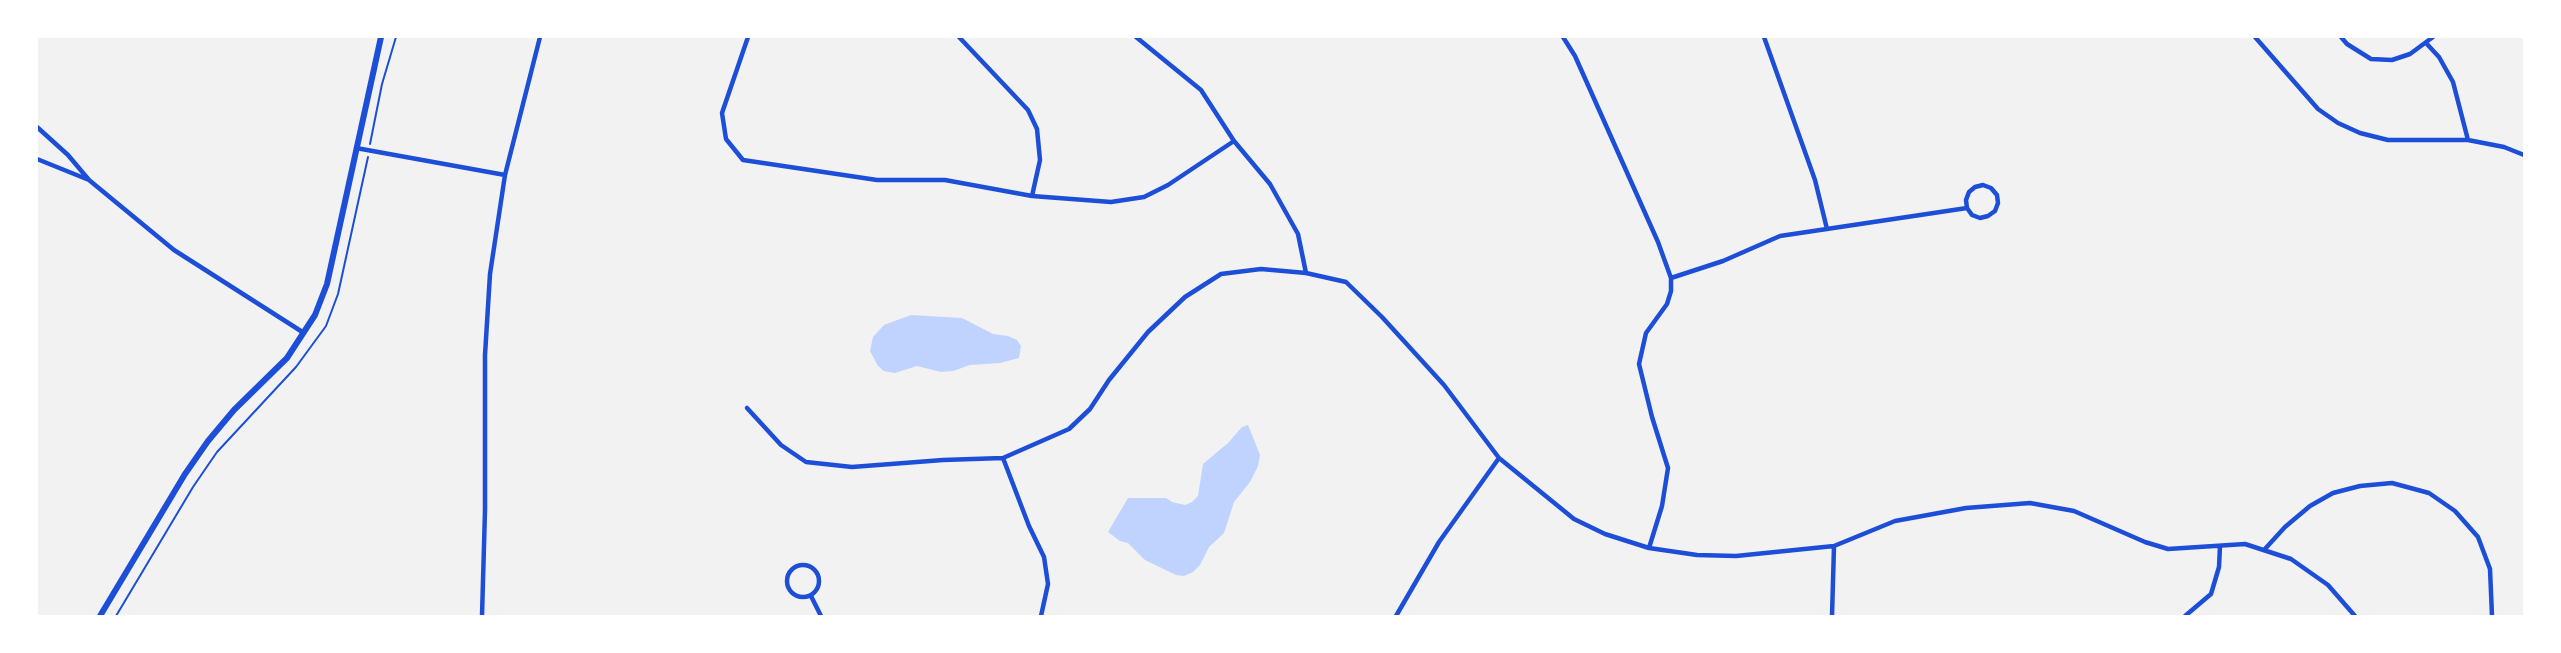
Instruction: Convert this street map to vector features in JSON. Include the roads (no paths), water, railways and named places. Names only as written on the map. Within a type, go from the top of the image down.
[{"type":"street","points":[[100,616],[208,440],[287,358],[315,315],[327,284],[381,37]]},
{"type":"street","points":[[482,616],[485,355],[491,274],[505,175],[540,37]]},
{"type":"street","points":[[748,37],[722,113],[726,139],[743,160],[877,180],[945,180],[1032,196],[1111,202],[1144,197],[1168,185],[1234,141]]},
{"type":"street","points":[[959,37],[1028,110],[1033,119],[1037,129],[1040,160],[1032,196]]},
{"type":"street","points":[[1136,37],[1201,90],[1234,141],[1270,184],[1298,234],[1306,274]]},
{"type":"street","points":[[1563,37],[1658,242],[1671,278],[1667,304],[1646,334],[1639,364],[1668,468],[1662,506],[1649,548]]},
{"type":"street","points":[[1764,37],[1815,180],[1827,229]]},
{"type":"street","points":[[2255,37],[2318,109],[2338,123],[2381,139],[2468,140],[2504,147],[2524,155]]},
{"type":"street","points":[[2341,37],[2371,59],[2392,60],[2410,54],[2433,37]]},
{"type":"street","points":[[2427,43],[2439,57],[2453,82],[2468,140]]},
{"type":"street","points":[[37,127],[68,155],[89,180],[174,250],[304,333]]},
{"type":"street","points":[[356,148],[449,167],[505,175]]},
{"type":"street","points":[[37,159],[89,180]]},
{"type":"street","points":[[1983,185],[1991,188],[1997,195],[1995,211],[1988,216],[1980,218],[1972,215],[1967,208],[1969,192],[1975,187],[1983,185]]},
{"type":"street","points":[[1671,278],[1723,261],[1780,236],[1967,208]]},
{"type":"street","points":[[747,408],[781,445],[806,462],[852,467],[1003,458],[1069,429],[1090,409],[1109,380],[1148,332],[1185,297],[1221,274],[1261,269],[1306,274],[1346,282],[1444,385],[1499,458],[1574,519],[1605,534],[1649,548],[1697,555],[1736,556],[1834,545],[1895,522],[1966,508],[2031,503],[2074,511],[2135,538],[2168,549],[2245,544],[2291,559],[2328,585],[2355,616]]},
{"type":"street","points":[[1003,458],[1044,557],[1048,584],[1041,616]]},
{"type":"street","points":[[1396,616],[1439,542],[1499,458]]},
{"type":"street","points":[[2264,550],[2309,506],[2333,493],[2360,486],[2392,483],[2429,493],[2455,511],[2478,537],[2490,569],[2492,616]]},
{"type":"street","points":[[1832,616],[1834,545]]},
{"type":"street","points":[[2185,616],[2211,594],[2219,567],[2220,546]]},
{"type":"street","points":[[799,565],[806,565],[818,575],[817,590],[811,596],[795,596],[786,584],[787,576],[799,565]]},
{"type":"street","points":[[811,596],[821,616]]},
{"type":"water","points":[[911,315],[962,318],[993,334],[1008,336],[1017,340],[1021,346],[1019,358],[1000,363],[970,365],[953,371],[941,372],[917,366],[895,373],[884,371],[870,351],[873,337],[884,325]]},
{"type":"water","points":[[1248,425],[1260,455],[1258,466],[1250,482],[1234,502],[1224,533],[1209,547],[1200,565],[1193,572],[1184,576],[1176,575],[1145,560],[1128,543],[1120,541],[1108,532],[1128,498],[1166,498],[1185,505],[1192,502],[1198,496],[1203,464],[1242,427]]}]
